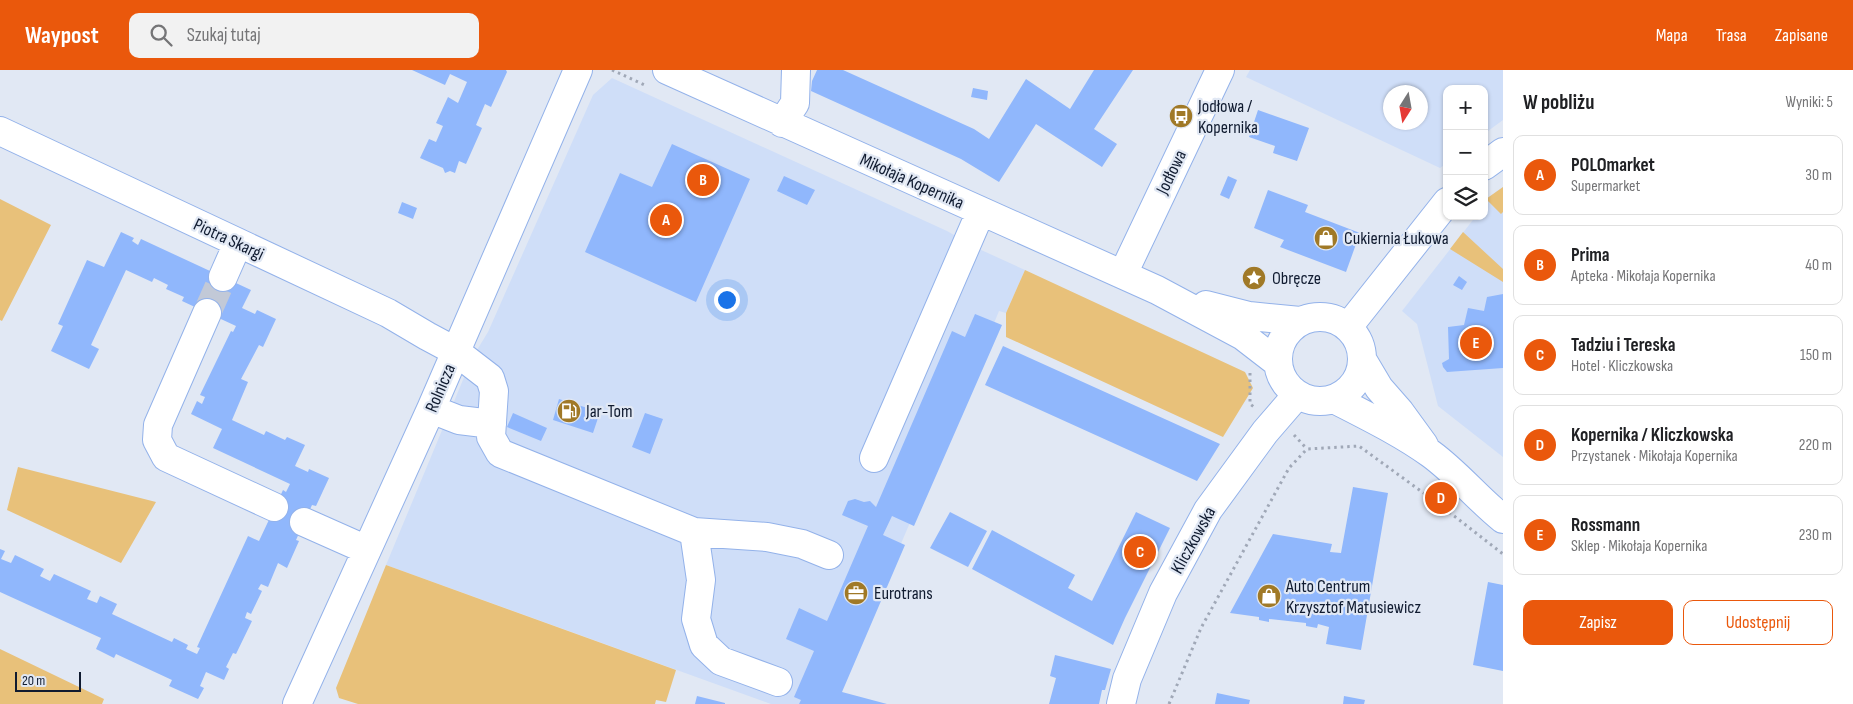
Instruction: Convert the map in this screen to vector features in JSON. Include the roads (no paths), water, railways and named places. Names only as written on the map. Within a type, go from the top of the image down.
[{"type":"street","name":"Rolnicza","points":[[306,702],[367,550],[481,296],[578,70]]},
{"type":"street","name":"Mikołaja Kopernika","points":[[667,70],[1157,290],[1243,336],[1278,363]]},
{"type":"street","points":[[782,123],[795,103],[796,70]]},
{"type":"street","name":"Jodłowa","points":[[1123,274],[1220,70]]},
{"type":"street","name":"Piotra Skargi","points":[[0,131],[388,313],[455,351],[490,378],[494,390],[491,437],[500,453],[694,532],[767,537],[802,544],[829,555]]},
{"type":"street","points":[[1488,163],[1503,152]]},
{"type":"street","points":[[1348,327],[1443,207]]},
{"type":"street","points":[[874,458],[981,211]]},
{"type":"street","points":[[223,277],[238,243]]},
{"type":"street","name":"Mikołaja Kopernika","points":[[1157,290],[1249,316],[1300,321]]},
{"type":"street","points":[[207,313],[158,425],[157,440],[166,457],[274,508]]},
{"type":"street","points":[[1363,361],[1360,373],[1354,384],[1345,393],[1334,399],[1322,401],[1309,400],[1298,395],[1281,376],[1278,351],[1282,339],[1300,321],[1312,317],[1325,317],[1337,320],[1348,327],[1356,336],[1361,348],[1363,361],[1379,388],[1400,412],[1431,454]]},
{"type":"street","name":"Kliczkowska","points":[[1121,704],[1126,679],[1163,593],[1208,510],[1266,432],[1298,395]]},
{"type":"street","points":[[1334,399],[1431,454],[1503,519]]},
{"type":"street","points":[[431,409],[459,420],[492,424]]},
{"type":"street","points":[[304,522],[367,550]]},
{"type":"street","points":[[694,532],[701,580],[696,619],[704,644],[721,661],[778,682]]},
{"type":"tunnel","points":[[207,313],[223,277]]},
{"type":"place","name":"Jodłowa / Kopernika","points":[[1181,116]]},
{"type":"place","name":"Prima","points":[[703,180]]},
{"type":"place","name":"POLOmarket","points":[[666,220]]},
{"type":"place","name":"Cukiernia Łukowa","points":[[1326,238]]},
{"type":"place","name":"Obręcze","points":[[1254,278]]},
{"type":"place","name":"Rossmann","points":[[1476,343]]},
{"type":"place","name":"Jar-Tom","points":[[569,411]]},
{"type":"place","name":"Kopernika / Kliczkowska","points":[[1441,498]]},
{"type":"place","name":"Tadziu i Tereska","points":[[1140,552]]},
{"type":"place","name":"Eurotrans","points":[[856,593]]},
{"type":"place","name":"Auto Centrum Krzysztof Matusiewicz","points":[[1269,596]]}]
